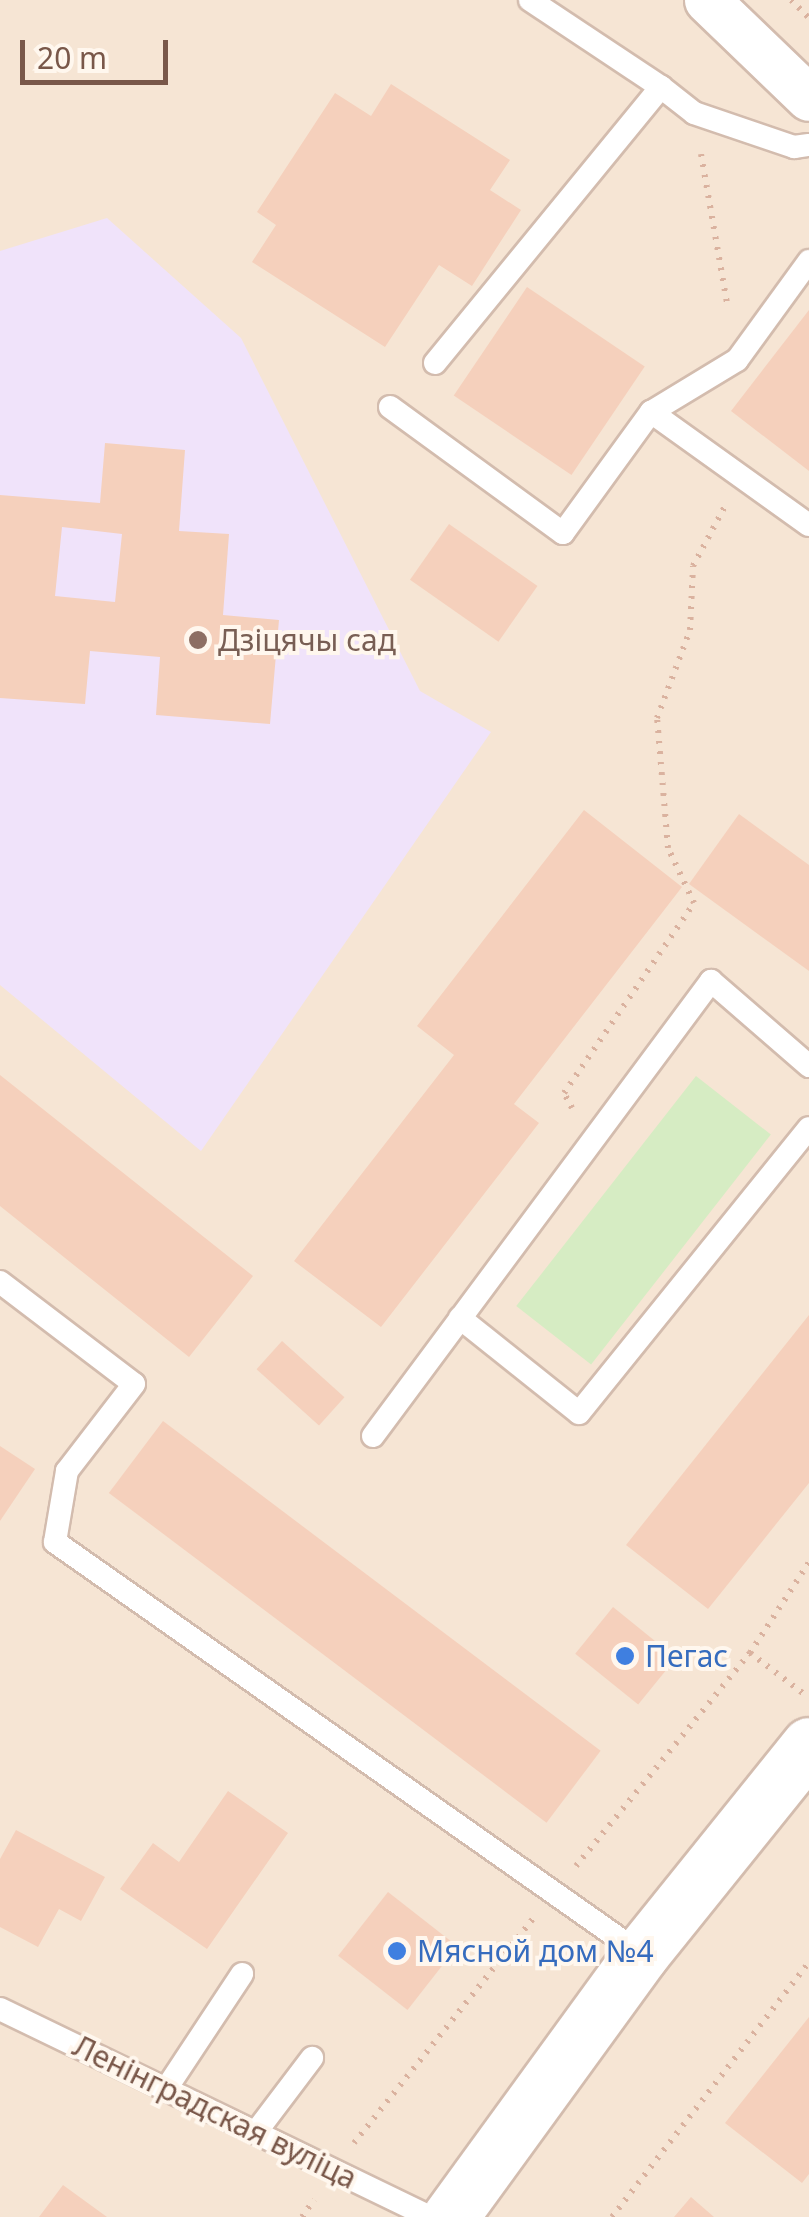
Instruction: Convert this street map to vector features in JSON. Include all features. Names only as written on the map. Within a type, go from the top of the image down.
[{"type":"main road","points":[[450,2217],[641,1954],[809,1745]]},
{"type":"street","points":[[707,0],[809,98]]},
{"type":"lane","points":[[530,0],[661,86],[694,113],[794,148],[809,145]]},
{"type":"lane","points":[[435,363],[661,86]]},
{"type":"lane","points":[[390,407],[563,533],[651,412],[737,360],[809,261]]},
{"type":"lane","points":[[651,412],[809,525]]},
{"type":"lane","points":[[373,1436],[711,981],[809,1066]]},
{"type":"lane","points":[[460,1318],[579,1413],[809,1128]]},
{"type":"lane","points":[[0,1282],[134,1384],[67,1471],[56,1542],[641,1954]]},
{"type":"lane","points":[[166,2089],[242,1974]]},
{"type":"lane","name":"Ленінградская вуліца","points":[[0,2009],[430,2217]]},
{"type":"lane","points":[[256,2132],[312,2058]]},
{"type":"path","points":[[791,0],[809,18]]},
{"type":"path","points":[[694,113],[737,360]]},
{"type":"path","points":[[581,1125],[564,1093],[694,904],[668,848],[657,718],[690,630],[693,566],[741,476]]},
{"type":"path","points":[[750,1654],[809,1562]]},
{"type":"path","points":[[612,2217],[809,1962]]},
{"type":"shaded area","points":[[0,0],[809,0],[809,2217],[0,2217]]},
{"type":"shaded area","name":"Дзіцячы сад","points":[[107,218],[241,338],[420,691],[491,732],[201,1151],[0,985],[0,251]]},
{"type":"green space","points":[[696,1076],[771,1134],[591,1365],[516,1306]]},
{"type":"building","points":[[391,84],[510,160],[490,190],[521,210],[472,286],[439,265],[385,347],[252,262],[276,225],[257,212],[335,93],[371,116]]},
{"type":"building","points":[[527,287],[645,366],[571,475],[454,396]]},
{"type":"building","points":[[809,310],[809,471],[731,411]]},
{"type":"building","points":[[105,443],[185,450],[179,531],[229,534],[223,615],[279,620],[270,724],[156,715],[160,657],[90,651],[85,704],[0,698],[0,495],[100,503]],"holes":[[[62,527],[122,534],[115,602],[55,596]]]},
{"type":"building","points":[[449,524],[537,586],[498,642],[410,580]]},
{"type":"building","points":[[584,810],[682,887],[514,1104],[539,1123],[381,1327],[294,1261],[454,1055],[417,1026]]},
{"type":"building","points":[[739,814],[809,865],[809,971],[689,884]]},
{"type":"building","points":[[0,1075],[253,1276],[189,1357],[0,1206]]},
{"type":"building","points":[[809,1315],[809,1483],[708,1609],[626,1545]]},
{"type":"building","points":[[282,1341],[344,1397],[319,1425],[257,1369]]},
{"type":"building","points":[[163,1421],[601,1751],[546,1823],[109,1493]]},
{"type":"building","points":[[0,1446],[35,1469],[0,1521]]},
{"type":"building","name":"Пегас","points":[[613,1607],[676,1658],[638,1705],[575,1654]]},
{"type":"building","points":[[228,1791],[288,1833],[207,1949],[120,1889],[153,1843],[179,1862]]},
{"type":"building","points":[[16,1830],[105,1877],[81,1921],[59,1909],[38,1947],[0,1927],[0,1859]]},
{"type":"building","name":"Мясной дом №4","points":[[388,1892],[457,1946],[407,2010],[338,1956]]},
{"type":"building","points":[[809,2017],[809,2174],[802,2183],[725,2123]]},
{"type":"building","points":[[63,2185],[107,2217],[39,2217]]},
{"type":"building","points":[[691,2197],[714,2217],[674,2217]]},
{"type":"place","name":"Дзіцячы сад","points":[[198,640]]},
{"type":"place","name":"Пегас","points":[[625,1656]]},
{"type":"place","name":"Мясной дом №4","points":[[397,1951]]}]
